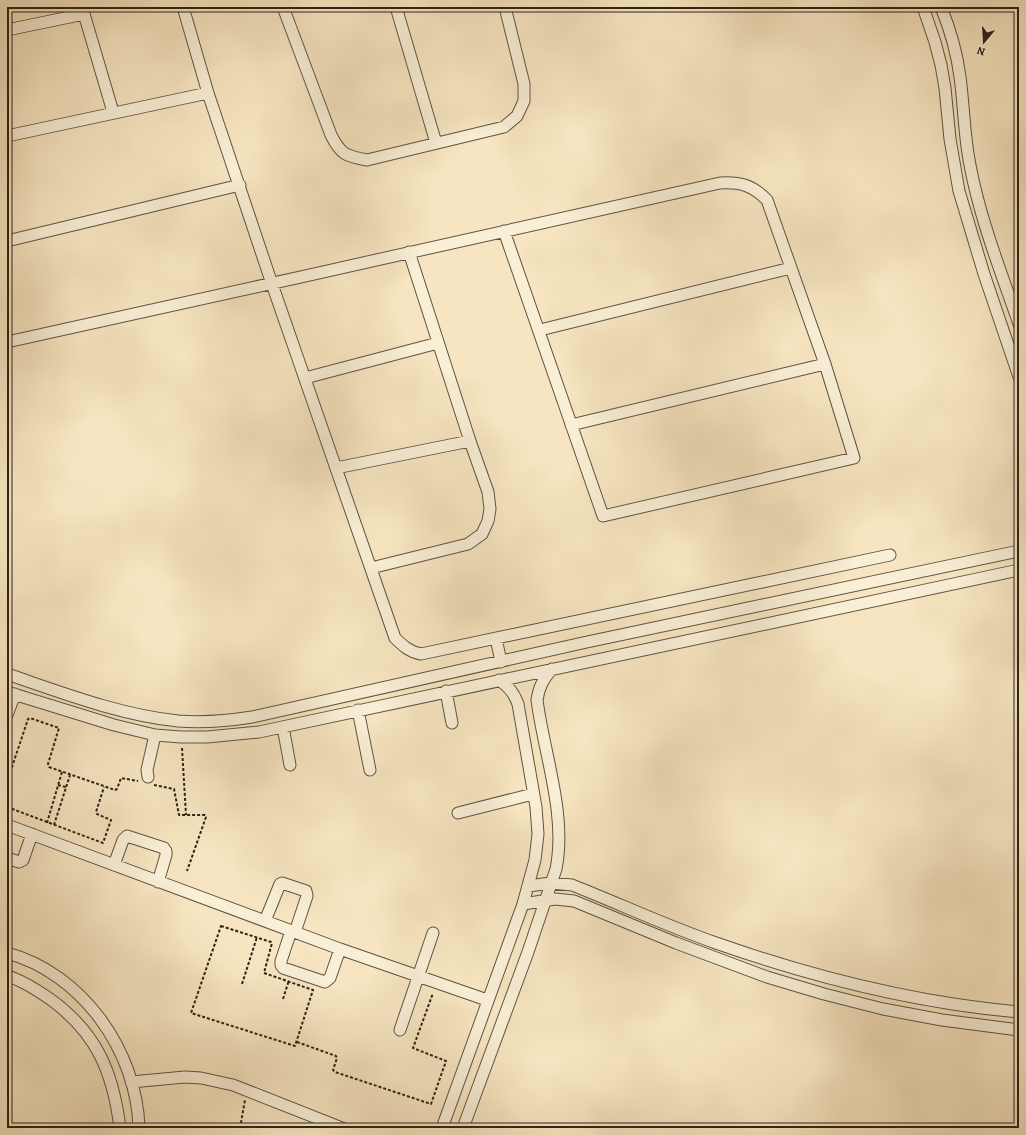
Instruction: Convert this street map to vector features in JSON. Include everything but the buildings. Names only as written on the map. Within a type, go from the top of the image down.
[{"type":"street","points":[[183,7],[208,93],[272,284],[395,638],[408,649],[422,654],[890,555]]},
{"type":"street","points":[[283,7],[338,148],[349,157],[367,160],[504,127],[517,116],[524,101],[524,84],[504,7]]},
{"type":"street","points":[[396,7],[436,143]]},
{"type":"street","points":[[923,7],[941,64],[950,139],[959,191],[984,274],[1019,377]]},
{"type":"street","points":[[941,7],[951,35],[961,83],[966,139],[975,191],[1019,324]]},
{"type":"street","points":[[7,30],[83,11],[113,112]]},
{"type":"street","points":[[7,136],[113,112],[208,93]]},
{"type":"street","points":[[7,342],[272,284],[409,252],[720,183],[733,182],[746,185],[758,191],[767,200],[825,364],[854,458],[603,516],[540,330],[504,231]]},
{"type":"street","points":[[7,242],[240,185]]},
{"type":"street","points":[[371,568],[468,544],[482,534],[488,521],[490,509],[488,492],[409,252]]},
{"type":"street","points":[[540,330],[791,268]]},
{"type":"street","points":[[305,378],[438,342]]},
{"type":"street","points":[[571,425],[825,364]]},
{"type":"street","points":[[336,468],[470,441]]},
{"type":"street","points":[[7,674],[76,697],[155,718],[204,722],[228,720],[252,717],[587,642],[1019,551]]},
{"type":"street","points":[[7,715],[11,693],[114,726],[155,735],[181,737],[233,735],[259,732],[468,686],[1019,570]]},
{"type":"street","points":[[496,638],[501,662]]},
{"type":"street","points":[[587,642],[591,660]]},
{"type":"street","points":[[463,1128],[528,952],[558,858],[558,832],[555,801],[537,700],[539,688],[544,678],[552,669]]},
{"type":"street","points":[[465,670],[468,686]]},
{"type":"street","points":[[442,1128],[487,1000],[523,904],[535,860],[538,834],[518,704],[514,694],[499,680]]},
{"type":"street","points":[[446,692],[452,723]]},
{"type":"street","points":[[71,712],[76,697]]},
{"type":"street","points":[[358,710],[370,770]]},
{"type":"street","points":[[283,726],[290,765]]},
{"type":"street","points":[[147,781],[147,770],[155,735]]},
{"type":"street","points":[[458,813],[533,794]]},
{"type":"street","points":[[7,825],[293,932],[487,1000]]},
{"type":"street","points":[[7,858],[19,862],[23,860],[32,834]]},
{"type":"street","points":[[114,866],[123,840],[127,836],[164,848],[166,855],[158,882]]},
{"type":"street","points":[[266,922],[280,884],[282,883],[306,891],[307,896],[281,961],[281,965],[283,968],[325,982],[330,978],[340,949]]},
{"type":"street","points":[[528,886],[551,883],[572,885],[715,942],[771,962],[829,978],[887,992],[938,1001],[1019,1012]]},
{"type":"street","points":[[523,904],[545,900],[574,901],[683,946],[767,977],[824,994],[882,1009],[942,1020],[1019,1030]]},
{"type":"street","points":[[400,1030],[433,933]]},
{"type":"street","points":[[7,953],[19,956],[50,972],[72,989],[92,1009],[109,1031],[122,1056],[131,1082],[136,1102],[139,1128]]},
{"type":"street","points":[[7,976],[40,992],[64,1009],[85,1031],[101,1056],[112,1084],[120,1128]]},
{"type":"street","points":[[131,1082],[185,1077],[217,1081],[248,1091],[342,1128]]},
{"type":"path","points":[[7,782],[29,718],[59,728],[48,766],[116,790],[121,778],[147,781],[174,789],[178,814],[180,816],[205,815],[206,817],[188,871]]},
{"type":"path","points":[[181,737],[186,816]]},
{"type":"path","points":[[47,823],[62,772]]},
{"type":"path","points":[[54,825],[70,775]]},
{"type":"path","points":[[58,785],[66,787]]},
{"type":"path","points":[[7,808],[103,843],[111,820],[96,814],[104,787]]},
{"type":"path","points":[[223,926],[257,937],[272,942],[263,972],[313,990],[296,1045],[294,1046],[191,1013],[220,927],[223,926]]},
{"type":"path","points":[[242,984],[257,937]]},
{"type":"path","points":[[283,999],[288,981]]},
{"type":"path","points":[[297,1042],[336,1056],[337,1058],[333,1070],[335,1072],[431,1104],[446,1061],[413,1048],[436,983]]},
{"type":"path","points":[[240,1128],[241,1115],[248,1091]]}]
